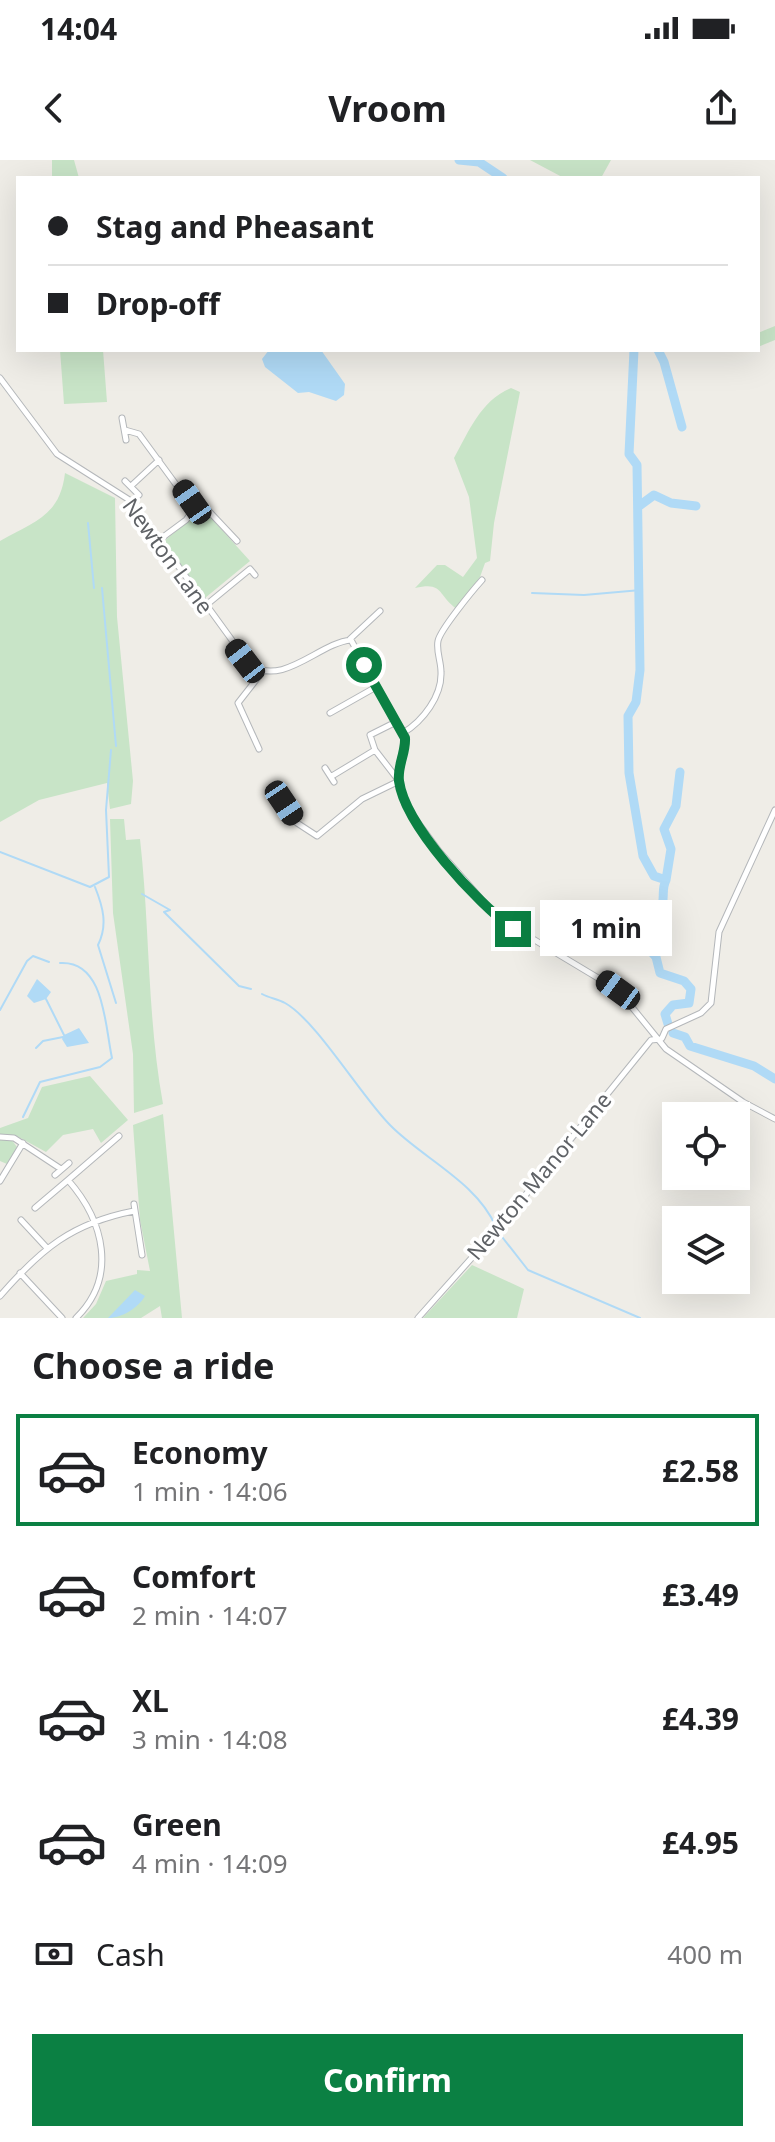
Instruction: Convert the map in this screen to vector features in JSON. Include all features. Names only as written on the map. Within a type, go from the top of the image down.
[{"type":"street","name":"Newton Lane","points":[[0,378],[57,454],[68,464],[117,489],[131,501],[245,661],[263,671]]},
{"type":"street","points":[[122,418],[126,440]]},
{"type":"street","points":[[125,430],[139,434],[194,509]]},
{"type":"street","points":[[131,486],[159,460]]},
{"type":"street","points":[[125,481],[139,495]]},
{"type":"street","points":[[159,540],[186,520],[194,509]]},
{"type":"street","points":[[194,509],[210,509],[237,541]]},
{"type":"street","points":[[205,606],[250,569],[255,575]]},
{"type":"street","points":[[403,733],[419,721],[436,694],[441,671],[438,643],[441,632],[482,580]]},
{"type":"street","points":[[259,749],[238,703],[263,671],[283,669],[351,640],[380,611]]},
{"type":"street","points":[[351,640],[403,733],[406,745],[399,781]]},
{"type":"street","points":[[330,713],[376,687]]},
{"type":"street","points":[[396,722],[370,735],[375,750],[399,781],[405,805],[417,823],[498,918],[618,990],[662,1039],[666,1049],[701,1075],[775,1119]]},
{"type":"street","points":[[325,768],[333,779],[375,750]]},
{"type":"street","points":[[284,803],[297,823],[317,836],[362,799],[399,781]]},
{"type":"street","name":"Newton Manor Lane","points":[[418,1318],[502,1224],[650,1042],[662,1039],[666,1029],[701,1013],[711,1003],[719,932],[775,810]]},
{"type":"street","points":[[35,1208],[119,1136]]},
{"type":"street","points":[[0,1137],[23,1143],[61,1169]]},
{"type":"street","points":[[0,1181],[23,1143]]},
{"type":"street","points":[[55,1175],[69,1163]]},
{"type":"street","points":[[68,1180],[85,1199],[94,1219],[101,1276],[95,1297],[76,1318]]},
{"type":"street","points":[[0,1296],[47,1248],[94,1219],[135,1211],[142,1255]]},
{"type":"street","points":[[21,1220],[47,1248]]},
{"type":"street","points":[[20,1273],[62,1318]]},
{"type":"green space","points":[[52,160],[74,160],[78,176],[52,176]]},
{"type":"green space","points":[[530,160],[611,160],[602,176],[560,176]]},
{"type":"green space","points":[[775,326],[775,340],[760,346],[760,332]]},
{"type":"green space","points":[[60,352],[103,352],[107,402],[64,404]]},
{"type":"green space","points":[[511,388],[520,392],[494,523],[490,561],[485,563],[480,577],[457,609],[436,588],[415,588],[437,565],[445,565],[463,577],[477,558],[469,497],[454,458],[484,408]]},
{"type":"green space","points":[[65,473],[115,498],[117,617],[133,781],[131,804],[110,809],[107,783],[39,800],[0,822],[0,541],[44,516],[58,499]]},
{"type":"green space","points":[[203,509],[250,561],[205,598],[164,541]]},
{"type":"green space","points":[[110,819],[124,819],[126,840],[140,839],[151,1005],[163,1104],[134,1113],[133,1054],[113,913]]},
{"type":"green space","points":[[90,1076],[128,1120],[101,1143],[93,1129],[63,1135],[46,1152],[15,1135],[11,1139],[17,1147],[7,1164],[0,1161],[0,1128],[28,1118],[42,1087]]},
{"type":"green space","points":[[163,1114],[182,1318],[162,1318],[160,1306],[141,1318],[83,1318],[96,1304],[106,1281],[137,1274],[137,1270],[150,1271],[140,1220],[133,1125]]},
{"type":"green space","points":[[472,1265],[524,1289],[517,1318],[423,1318]]},
{"type":"water","points":[[267,352],[322,352],[345,384],[344,395],[336,401],[309,392],[298,393],[265,367],[262,359]]},
{"type":"water","points":[[37,979],[51,992],[46,999],[34,1003],[27,996]]},
{"type":"water","points":[[79,1028],[89,1043],[67,1047],[62,1039],[64,1035]]},
{"type":"water","points":[[135,1290],[145,1296],[138,1304],[129,1312],[108,1318]]},
{"type":"waterway","points":[[459,160],[479,162],[500,176]]},
{"type":"waterway","points":[[634,352],[629,454],[637,465],[640,670],[636,702],[628,716],[629,773],[643,856],[654,876],[666,880],[654,932],[641,932],[639,938],[656,957],[660,973],[684,981],[691,989],[689,1003],[673,1005],[665,1014],[668,1024]]},
{"type":"waterway","points":[[659,352],[682,427]]},
{"type":"waterway","points":[[639,506],[654,495],[671,503],[696,506]]},
{"type":"waterway","points":[[88,523],[94,588]]},
{"type":"waterway","points":[[102,588],[116,746]]},
{"type":"waterway","points":[[532,593],[584,595],[641,590]]},
{"type":"waterway","points":[[0,852],[90,887],[109,877],[106,810],[111,750]]},
{"type":"waterway","points":[[666,880],[671,849],[664,829],[676,806],[680,772]]},
{"type":"waterway","points":[[95,887],[103,916],[98,945],[116,1003]]},
{"type":"waterway","points":[[142,894],[170,910],[164,912],[239,986],[251,989]]},
{"type":"waterway","points":[[0,1010],[27,961],[33,956],[49,962]]},
{"type":"waterway","points":[[23,1117],[40,1082],[100,1067],[112,1058],[104,1014],[94,984],[86,972],[75,965],[60,963]]},
{"type":"waterway","points":[[262,994],[285,1003],[297,1012],[324,1041],[390,1125],[463,1184],[487,1211],[496,1227]]},
{"type":"waterway","points":[[46,999],[64,1035]]},
{"type":"waterway","points":[[673,1033],[685,1037],[690,1046],[754,1066],[775,1079]]},
{"type":"waterway","points":[[36,1048],[43,1041],[63,1037]]},
{"type":"waterway","points":[[499,1233],[528,1270],[640,1318]]},
{"type":"route","points":[[364,665],[405,738],[398,772],[405,805],[444,857],[498,918],[513,929]]}]
